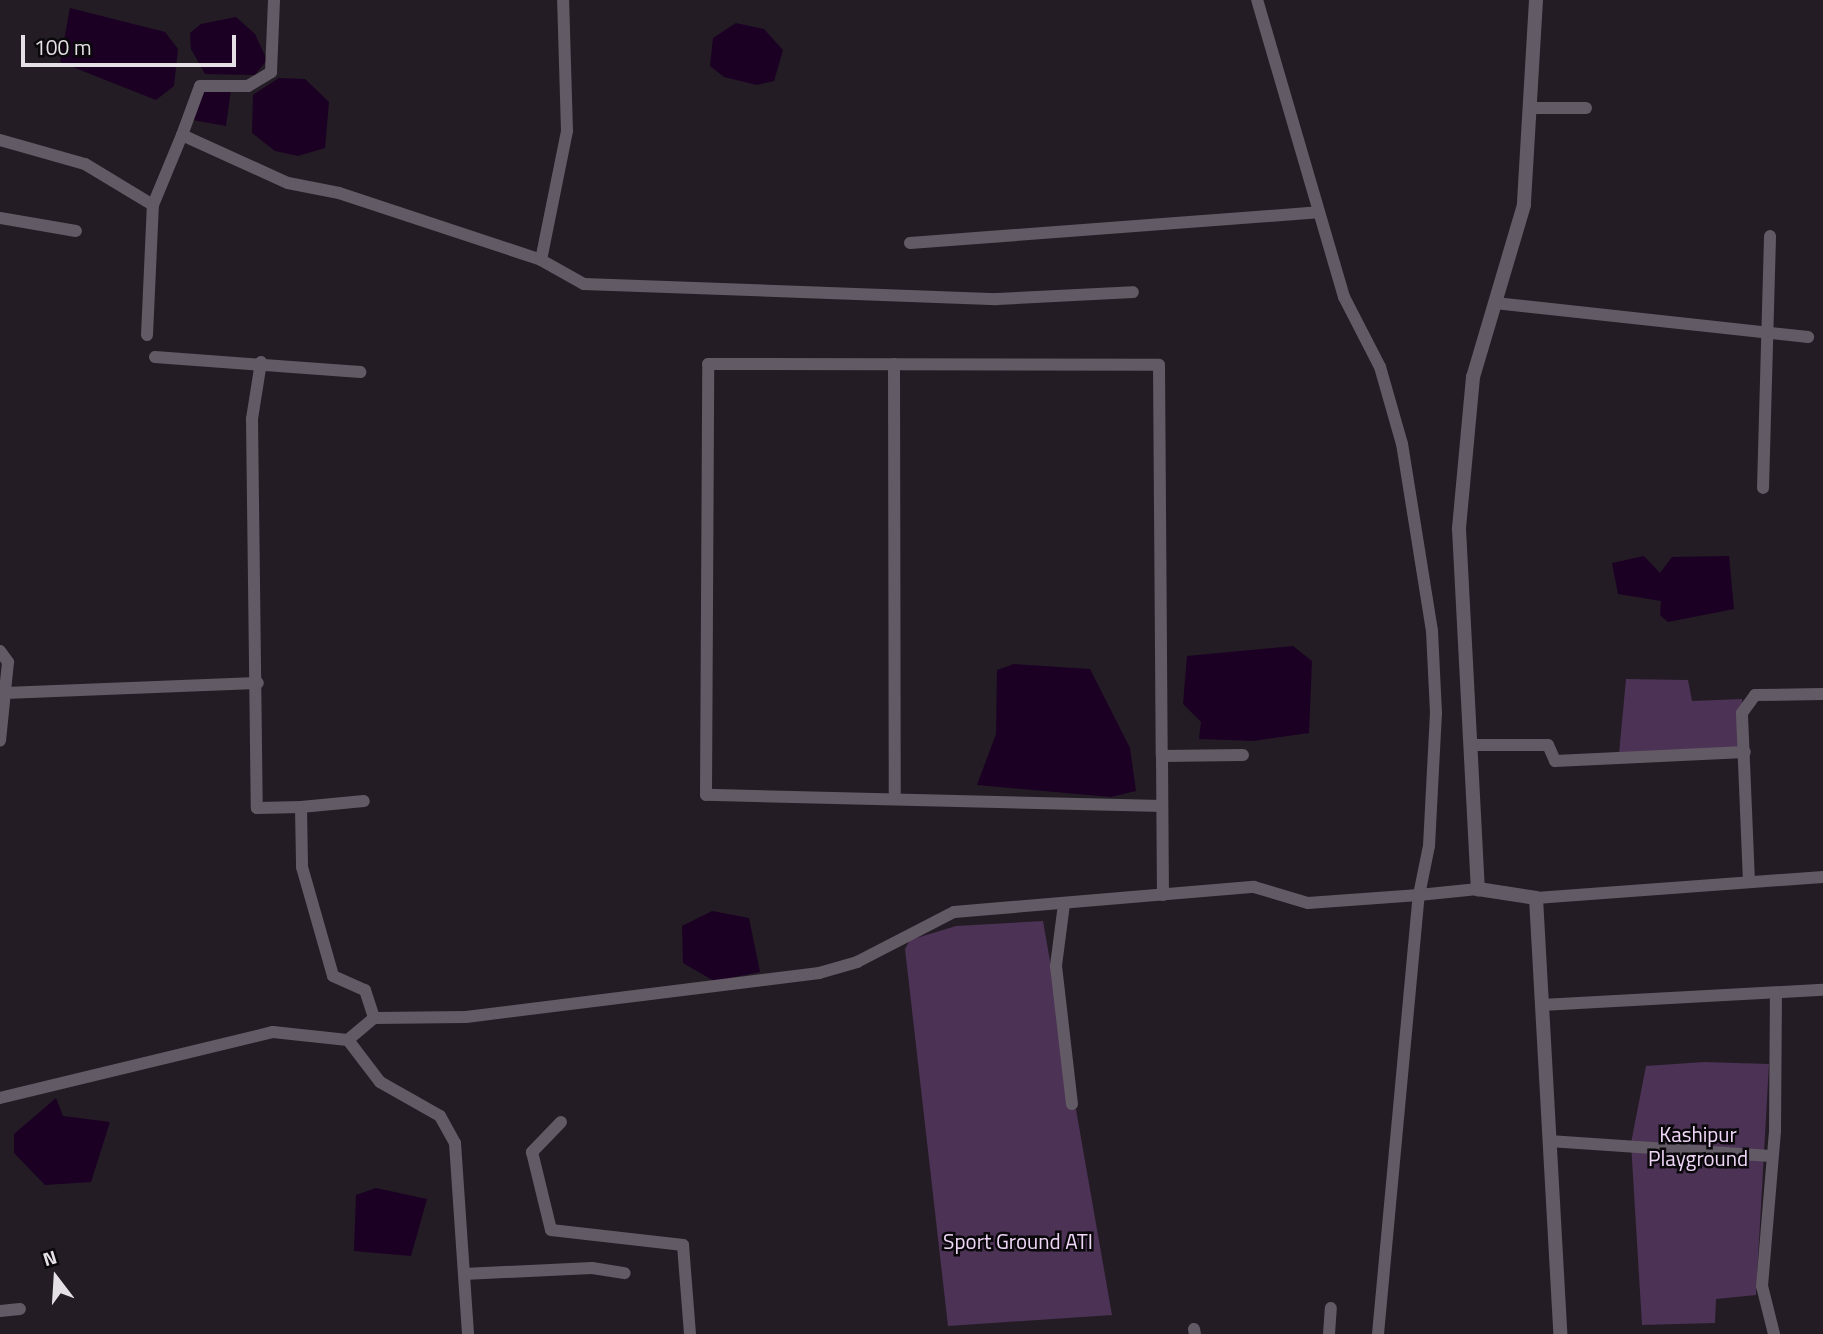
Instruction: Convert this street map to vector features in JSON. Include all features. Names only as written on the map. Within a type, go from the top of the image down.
[{"type":"street","points":[[147,335],[153,205],[200,86],[248,86],[271,72],[274,0]]},
{"type":"street","points":[[541,260],[567,131],[564,0]]},
{"type":"street","points":[[1256,0],[1318,212],[1358,334],[1380,367],[1402,444],[1432,631],[1436,759],[1419,895],[1378,1334]]},
{"type":"street","points":[[1478,889],[1459,529],[1473,377],[1524,205],[1536,0]]},
{"type":"street","points":[[1531,108],[1586,108]]},
{"type":"street","points":[[182,135],[288,183],[340,193],[541,260],[584,284],[646,291],[998,299],[1133,292]]},
{"type":"street","points":[[0,140],[85,164],[153,205]]},
{"type":"street","points":[[910,243],[1318,212]]},
{"type":"street","points":[[0,218],[76,231]]},
{"type":"street","points":[[1763,488],[1770,236]]},
{"type":"street","points":[[1494,303],[1808,337]]},
{"type":"street","points":[[155,357],[261,362],[360,372]]},
{"type":"street","points":[[261,362],[252,419],[258,683],[257,807],[301,807],[364,801]]},
{"type":"street","points":[[1162,806],[706,795],[708,364],[1159,365],[1163,895]]},
{"type":"street","points":[[894,365],[895,799]]},
{"type":"street","points":[[0,651],[8,662],[0,741]]},
{"type":"street","points":[[5,693],[258,683]]},
{"type":"street","points":[[1749,882],[1742,713],[1755,695],[1823,694]]},
{"type":"street","points":[[1471,745],[1548,746],[1555,761],[1745,752]]},
{"type":"street","points":[[1162,756],[1243,755]]},
{"type":"street","points":[[301,807],[302,867],[333,976],[365,990],[374,1018]]},
{"type":"street","points":[[0,1098],[273,1032],[348,1040],[374,1018],[466,1017],[819,973],[857,962],[954,912],[1254,887],[1308,902],[1478,889],[1536,898],[1823,877]]},
{"type":"street","points":[[1536,898],[1560,1334]]},
{"type":"street","points":[[1064,904],[1056,966],[1072,1104]]},
{"type":"street","points":[[1542,1005],[1823,990]]},
{"type":"street","points":[[1774,1334],[1762,1286],[1776,993]]},
{"type":"street","points":[[348,1040],[380,1082],[440,1116],[455,1143],[468,1334]]},
{"type":"street","points":[[561,1122],[532,1152],[551,1230],[683,1245],[690,1334]]},
{"type":"street","points":[[1549,1141],[1770,1156]]},
{"type":"street","points":[[464,1274],[592,1268],[625,1273]]},
{"type":"street","points":[[1329,1334],[1331,1308]]},
{"type":"street","points":[[0,1311],[20,1309]]},
{"type":"green space","points":[[1626,679],[1688,680],[1692,701],[1742,699],[1745,750],[1619,754]]},
{"type":"green space","name":"Sport Ground ATI","points":[[1043,921],[1112,1315],[948,1326],[905,949],[910,940],[956,926]]},
{"type":"green space","name":"Kashipur Playground","points":[[1704,1062],[1769,1064],[1756,1295],[1716,1299],[1715,1323],[1642,1325],[1631,1143],[1646,1066]]},
{"type":"shaded area","points":[[70,8],[165,32],[178,49],[174,86],[156,100],[60,62]]},
{"type":"shaded area","points":[[236,17],[255,34],[267,60],[255,75],[205,74],[191,49],[190,33],[201,24]]},
{"type":"shaded area","points":[[736,23],[764,29],[783,50],[774,81],[757,85],[724,77],[710,66],[713,38]]},
{"type":"shaded area","points":[[279,78],[305,79],[329,102],[325,148],[298,156],[275,151],[252,133],[253,95]]},
{"type":"shaded area","points":[[195,82],[232,82],[226,126],[187,119]]},
{"type":"shaded area","points":[[1644,556],[1660,573],[1672,557],[1729,556],[1734,609],[1668,622],[1660,615],[1661,601],[1618,594],[1612,563]]},
{"type":"shaded area","points":[[1293,646],[1312,661],[1309,733],[1253,741],[1199,739],[1201,722],[1183,704],[1187,656]]},
{"type":"shaded area","points":[[1014,664],[1090,669],[1130,748],[1136,791],[1111,797],[977,785],[996,734],[997,670]]},
{"type":"shaded area","points":[[712,911],[749,918],[760,972],[714,981],[683,963],[682,926]]},
{"type":"shaded area","points":[[56,1098],[63,1116],[110,1122],[91,1182],[45,1185],[14,1153],[14,1134]]},
{"type":"shaded area","points":[[376,1188],[427,1199],[411,1256],[354,1251],[356,1195]]}]
